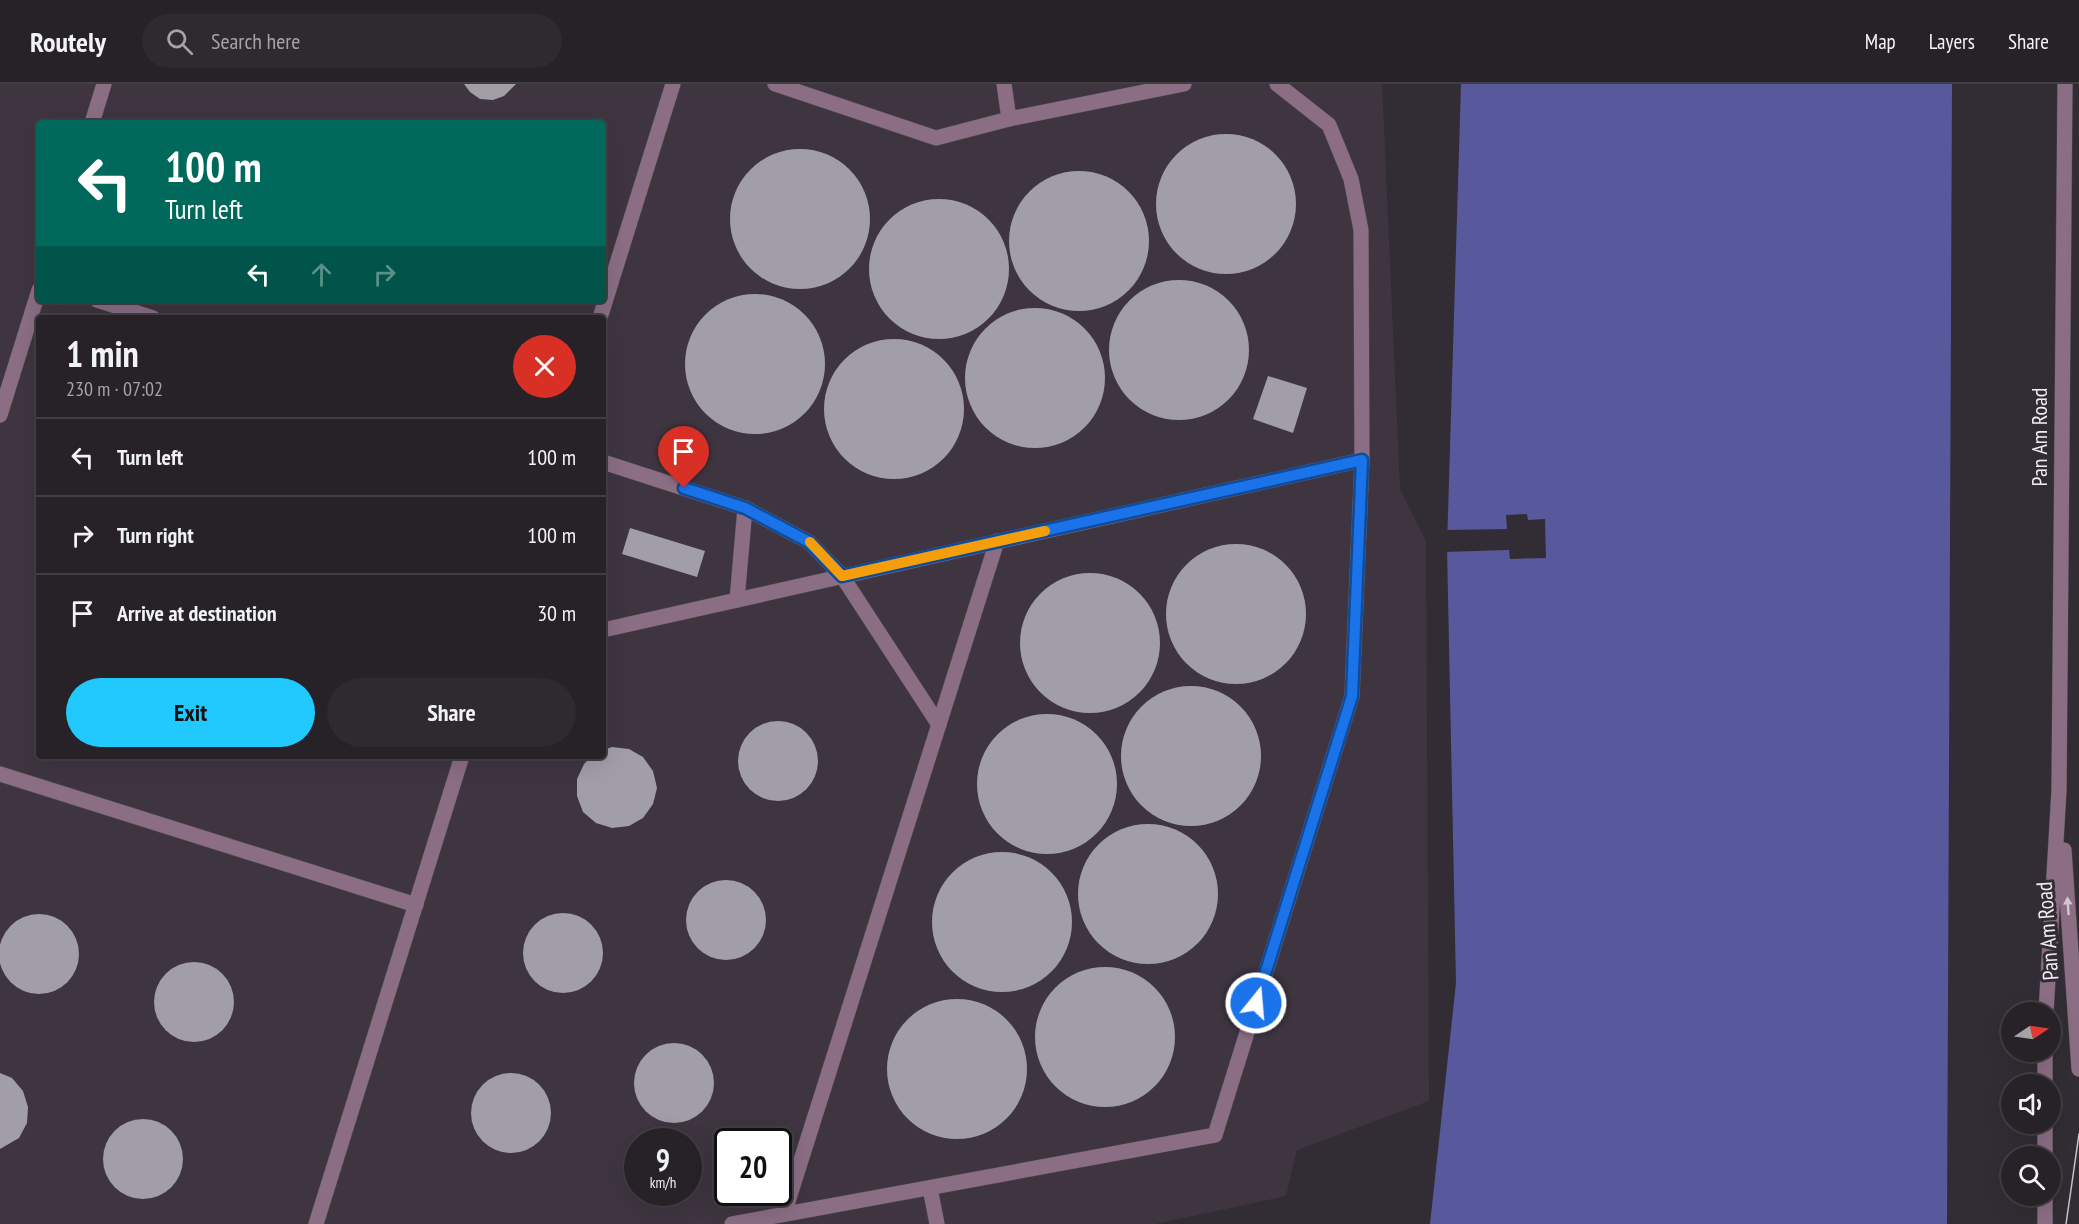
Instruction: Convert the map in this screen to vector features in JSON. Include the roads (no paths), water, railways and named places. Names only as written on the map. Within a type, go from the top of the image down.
[{"type":"street","points":[[93,120],[104,84]]},
{"type":"street","points":[[606,299],[673,84]]},
{"type":"street","points":[[775,84],[936,138],[1009,119],[1184,84]]},
{"type":"street","points":[[1004,84],[1009,119]]},
{"type":"street","points":[[732,1224],[1215,1135],[1352,696],[1362,460],[1361,230],[1351,179],[1329,125],[1277,84]]},
{"type":"street","name":"Pan Am Road","points":[[2047,1002],[2059,790],[2065,84]]},
{"type":"street","points":[[0,415],[36,300]]},
{"type":"street","points":[[106,303],[144,315]]},
{"type":"street","points":[[606,629],[1362,460]]},
{"type":"street","points":[[606,463],[745,508],[809,542],[842,576],[939,725]]},
{"type":"street","points":[[737,600],[745,508]]},
{"type":"street","points":[[784,1214],[997,541]]},
{"type":"street","points":[[316,1224],[461,759]]},
{"type":"street","points":[[0,774],[416,905]]},
{"type":"street","name":"Pan Am Road","points":[[2059,790],[2079,1069]]},
{"type":"street","points":[[930,1188],[937,1224]]},
{"type":"street","points":[[2045,1206],[2045,1224]]},
{"type":"tram line","points":[[2066,1224],[2079,1134]]}]
